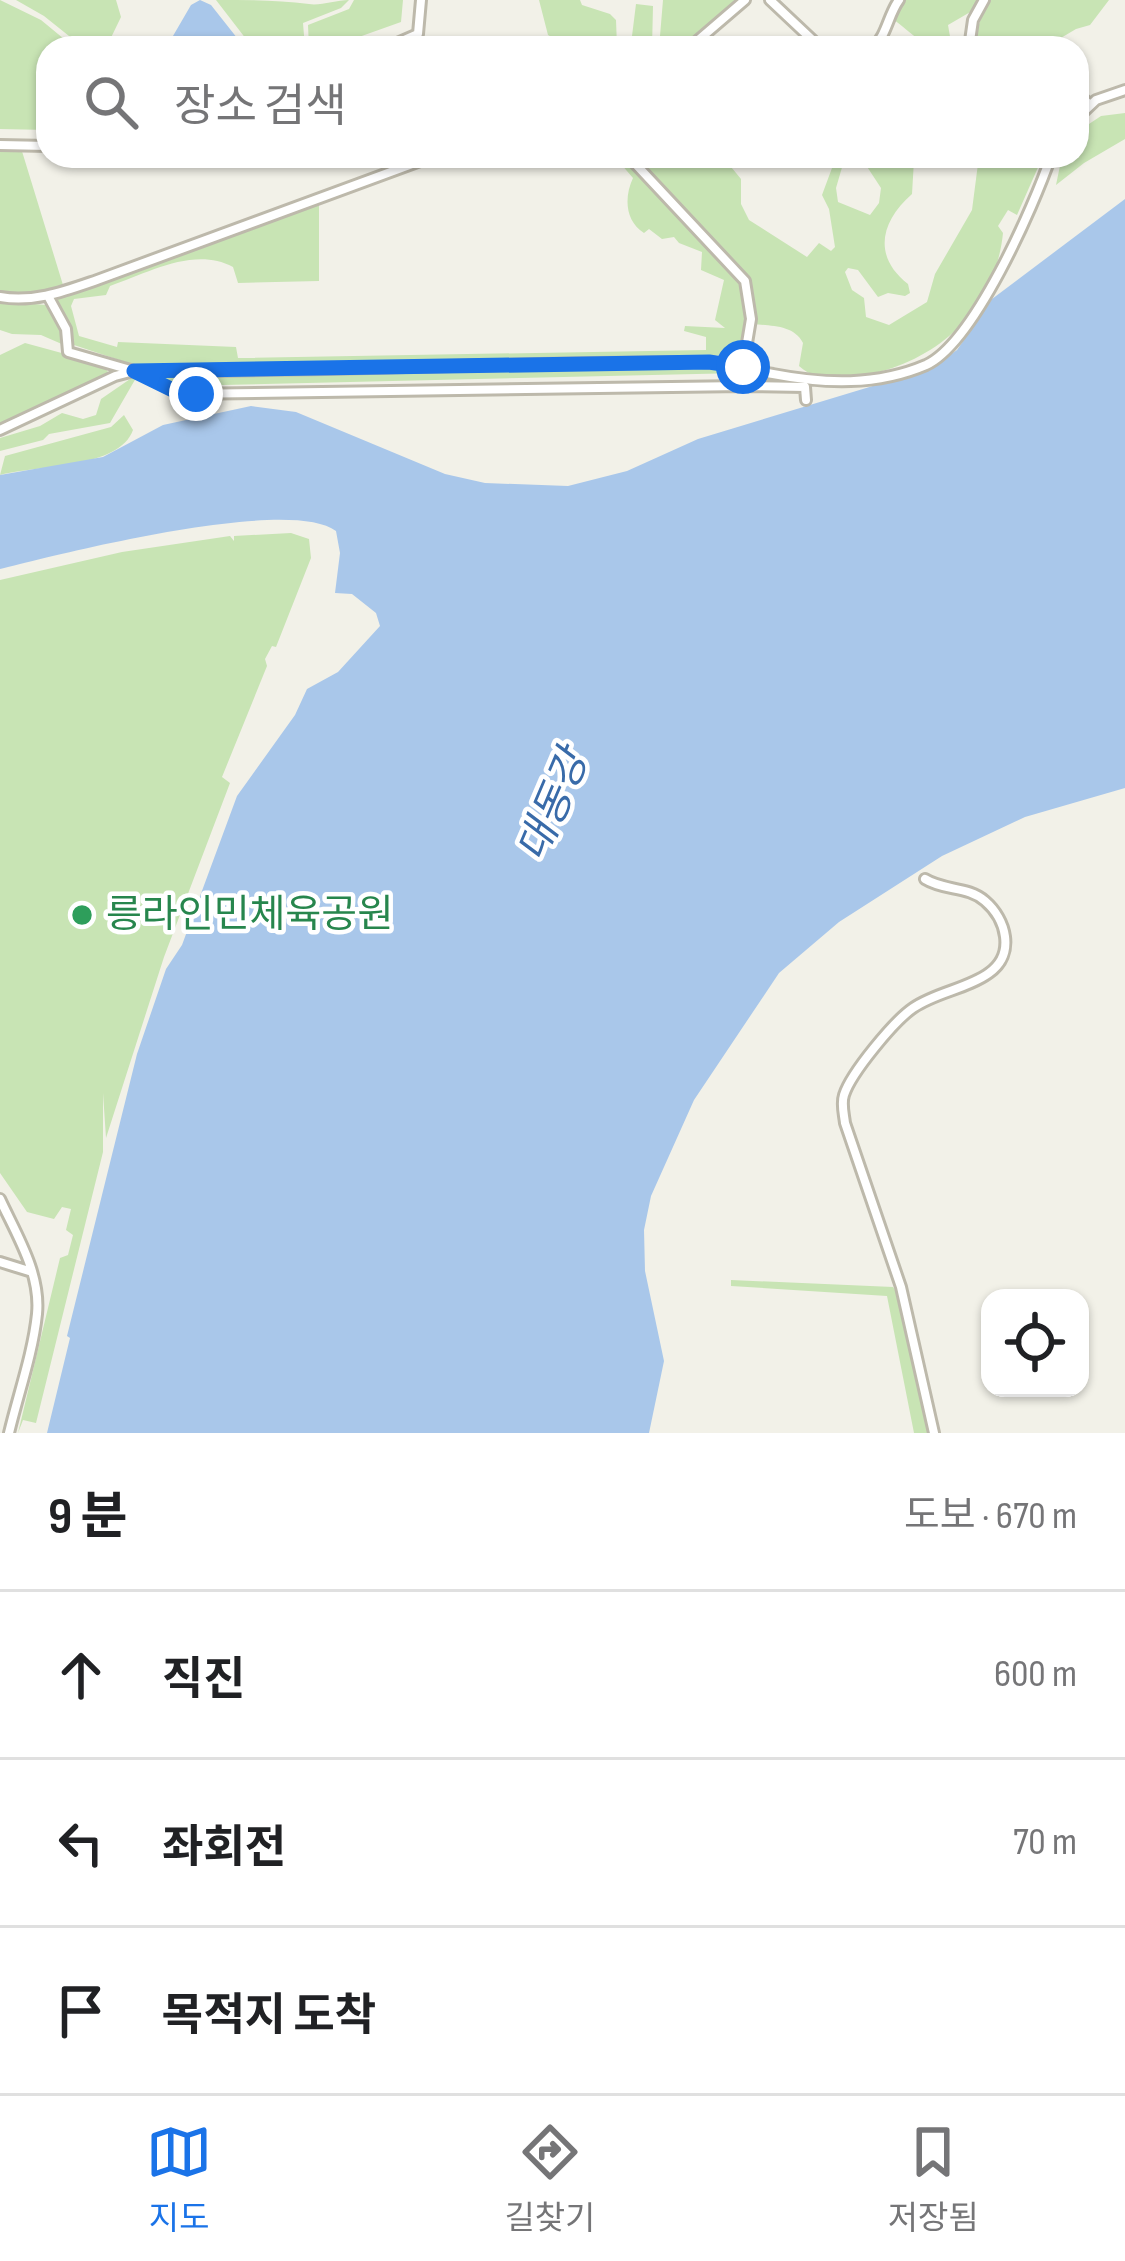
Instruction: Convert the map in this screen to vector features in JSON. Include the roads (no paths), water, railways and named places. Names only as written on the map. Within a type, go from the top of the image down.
[{"type":"street","points":[[413,36],[418,34],[421,0]]},
{"type":"street","points":[[703,36],[745,0]]},
{"type":"street","points":[[770,0],[808,36]]},
{"type":"street","points":[[883,36],[899,0]]},
{"type":"street","points":[[971,36],[984,0]]},
{"type":"street","points":[[1090,105],[1125,91]]},
{"type":"street","points":[[0,145],[36,146]]},
{"type":"street","points":[[0,297],[47,296],[401,168]]},
{"type":"street","points":[[639,168],[745,281],[751,320],[743,367]]},
{"type":"street","points":[[0,430],[134,371],[709,362],[823,382],[861,382],[928,364],[949,346],[992,285],[1047,168]]},
{"type":"street","points":[[47,296],[66,329],[68,352],[134,371],[181,394],[744,386],[805,387],[806,400]]},
{"type":"street","points":[[925,879],[982,898],[1004,926],[1003,952],[988,974],[904,1016],[855,1077],[843,1104],[845,1123],[902,1287],[934,1433]]},
{"type":"street","points":[[0,1199],[31,1272],[37,1314],[9,1433]]},
{"type":"street","points":[[0,1262],[31,1272]]},
{"type":"water","points":[[200,0],[211,5],[236,36],[173,36],[191,5]]},
{"type":"water","name":"대동강","points":[[1125,199],[1125,788],[1025,817],[942,856],[839,922],[779,973],[694,1100],[651,1196],[644,1230],[645,1271],[664,1361],[649,1433],[47,1433],[137,1054],[166,969],[182,945],[237,796],[295,715],[307,689],[338,672],[380,626],[376,613],[352,594],[335,593],[340,553],[336,531],[310,522],[225,523],[0,569],[0,475],[103,457],[163,425],[251,406],[296,412],[445,474],[485,483],[568,486],[627,471],[698,439],[929,369],[957,350],[992,299]]},
{"type":"place","name":"릉라인민체육공원","points":[[82,915]]}]
